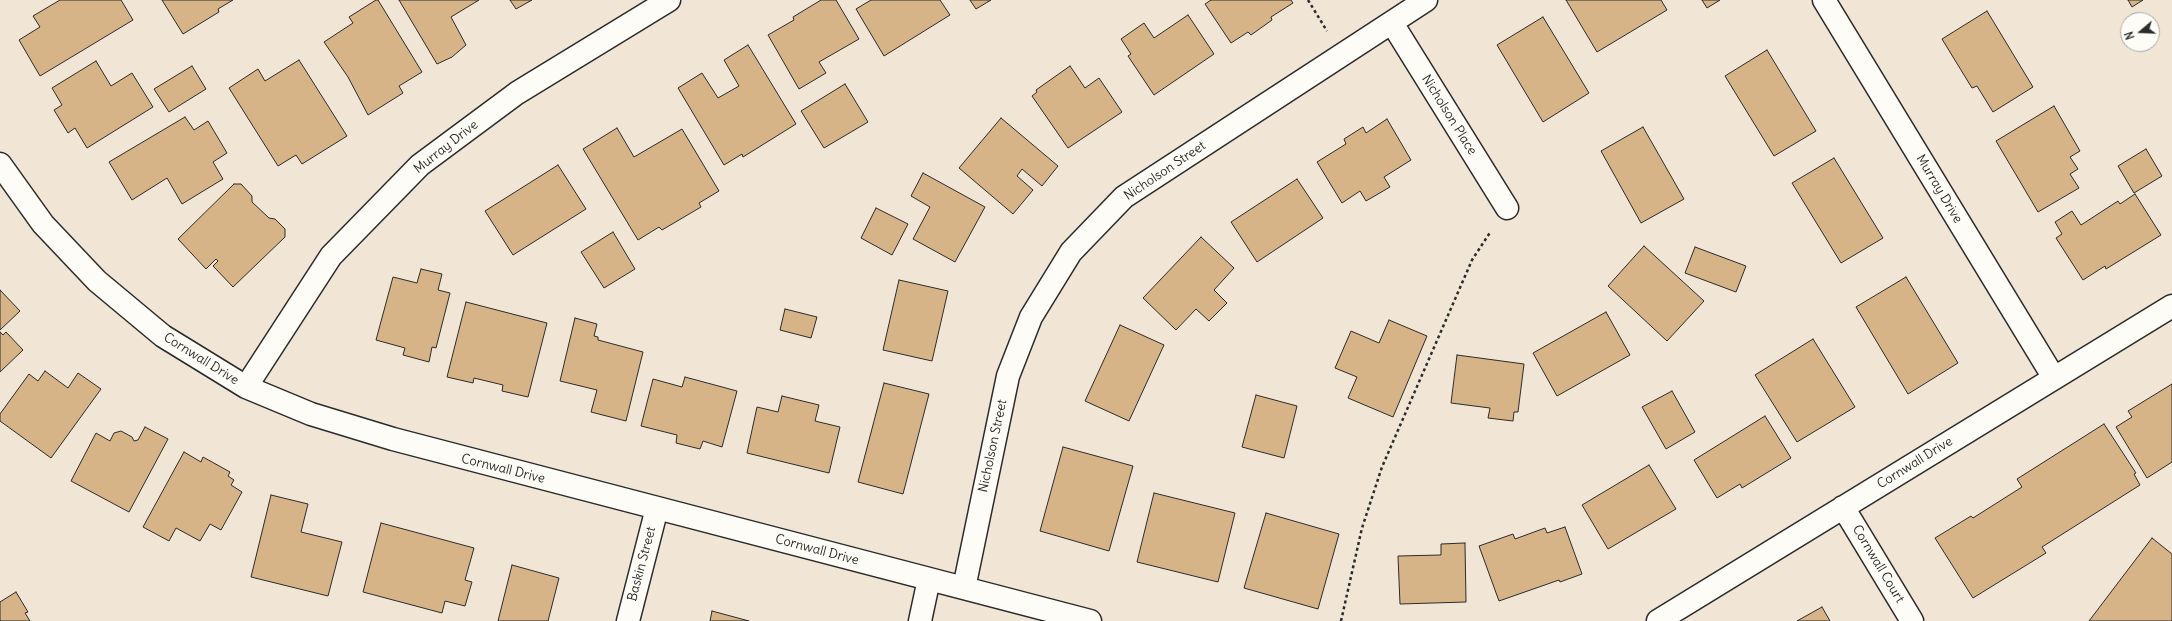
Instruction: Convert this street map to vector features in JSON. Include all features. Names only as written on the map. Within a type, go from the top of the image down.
[{"type":"street","name":"Murray Drive","points":[[246,388],[331,256],[420,165],[517,93],[669,0]]},
{"type":"street","name":"Nicholson Street","points":[[964,588],[1008,376],[1031,317],[1071,252],[1124,197],[1426,0]]},
{"type":"street","name":"Murray Drive","points":[[1824,0],[2054,378]]},
{"type":"street","name":"Nicholson Place","points":[[1392,23],[1507,208]]},
{"type":"street","name":"Cornwall Drive","points":[[0,164],[43,224],[97,281],[163,336],[246,388],[312,414],[393,439],[1090,621]]},
{"type":"street","name":"Cornwall Drive","points":[[1658,621],[2172,306]]},
{"type":"street","name":"Cornwall Court","points":[[1844,507],[1912,621]]},
{"type":"street","name":"Baskin Street","points":[[628,621],[657,508]]},
{"type":"street","points":[[920,621],[929,579]]},
{"type":"path","points":[[1308,0],[1341,55]]},
{"type":"path","points":[[1340,621],[1362,528],[1382,467],[1472,260],[1507,208]]},
{"type":"building","points":[[60,0],[121,0],[133,20],[40,76],[19,40],[40,27],[33,16]]},
{"type":"building","points":[[162,0],[233,0],[218,9],[219,12],[183,34]]},
{"type":"building","points":[[378,0],[422,72],[399,86],[403,93],[368,115],[348,77],[324,42],[353,23],[349,17]]},
{"type":"building","points":[[399,0],[479,0],[451,17],[466,45],[452,57],[437,64]]},
{"type":"building","points":[[510,0],[532,0],[516,9]]},
{"type":"building","points":[[821,0],[836,0],[859,39],[819,62],[826,73],[799,89],[768,35],[794,20],[793,17]]},
{"type":"building","points":[[871,0],[940,0],[950,15],[884,56],[856,9]]},
{"type":"building","points":[[970,0],[991,0],[976,9]]},
{"type":"building","points":[[1211,0],[1291,0],[1293,3],[1271,17],[1272,20],[1251,35],[1248,32],[1231,43],[1205,4]]},
{"type":"building","points":[[1566,0],[1661,0],[1667,10],[1597,52]]},
{"type":"building","points":[[1702,0],[1720,0],[1707,8]]},
{"type":"building","points":[[2128,0],[2143,0],[2132,7]]},
{"type":"building","points":[[1987,11],[2033,87],[1993,112],[1977,86],[1972,88],[1942,39]]},
{"type":"building","points":[[1188,15],[1214,54],[1154,95],[1128,56],[1131,54],[1121,39],[1144,23],[1154,38]]},
{"type":"building","points":[[1543,17],[1589,93],[1543,122],[1497,45]]},
{"type":"building","points":[[748,45],[796,124],[743,157],[742,154],[724,165],[678,88],[702,73],[718,98],[739,86],[724,60]]},
{"type":"building","points":[[1767,50],[1816,131],[1774,156],[1725,76]]},
{"type":"building","points":[[299,60],[347,136],[302,164],[296,155],[278,166],[229,88],[258,69],[265,81]]},
{"type":"building","points":[[96,61],[111,86],[132,73],[153,107],[87,148],[75,128],[68,133],[54,110],[62,105],[52,88]]},
{"type":"building","points":[[192,66],[206,89],[169,112],[154,89]]},
{"type":"building","points":[[1070,66],[1085,88],[1099,78],[1122,112],[1068,148],[1032,96],[1037,92],[1036,90]]},
{"type":"building","points":[[845,84],[868,122],[824,148],[801,111]]},
{"type":"building","points":[[2054,106],[2080,151],[2070,157],[2078,169],[2070,174],[2079,188],[2038,212],[1996,141]]},
{"type":"building","points":[[185,117],[194,130],[208,121],[227,153],[213,162],[223,179],[182,204],[167,178],[132,200],[109,162]]},
{"type":"building","points":[[1001,118],[1058,166],[1042,186],[1022,169],[1017,176],[1033,190],[1013,214],[959,168]]},
{"type":"building","points":[[1387,119],[1411,160],[1384,177],[1390,187],[1366,201],[1360,191],[1342,203],[1317,162],[1346,144],[1344,139],[1363,127],[1366,133]]},
{"type":"building","points":[[1643,127],[1684,199],[1641,223],[1601,151]]},
{"type":"building","points":[[617,128],[634,157],[682,129],[719,191],[699,203],[701,207],[662,230],[659,227],[638,240],[583,149]]},
{"type":"building","points":[[2146,149],[2162,176],[2134,193],[2118,166]]},
{"type":"building","points":[[1834,158],[1883,238],[1841,263],[1792,183]]},
{"type":"building","points":[[558,165],[586,209],[513,255],[485,211]]},
{"type":"building","points":[[923,173],[985,207],[955,262],[913,239],[930,207],[911,196]]},
{"type":"building","points":[[1297,179],[1323,218],[1257,262],[1231,222]]},
{"type":"building","points":[[234,184],[241,184],[252,196],[252,202],[269,218],[275,219],[285,229],[285,237],[233,287],[213,266],[218,261],[216,259],[206,269],[178,239]]},
{"type":"building","points":[[2135,194],[2161,235],[2106,269],[2105,266],[2083,280],[2056,238],[2062,234],[2055,222],[2072,211],[2081,225],[2118,201],[2120,204]]},
{"type":"building","points":[[876,208],[908,224],[892,255],[861,238]]},
{"type":"building","points":[[613,232],[635,269],[604,288],[581,252]]},
{"type":"building","points":[[1201,237],[1234,268],[1214,290],[1227,303],[1209,321],[1196,309],[1176,330],[1143,298]]},
{"type":"building","points":[[1644,246],[1704,301],[1667,341],[1608,286]]},
{"type":"building","points":[[1695,247],[1746,266],[1736,292],[1685,273]]},
{"type":"building","points":[[421,269],[442,274],[438,290],[450,293],[436,348],[432,347],[429,362],[403,355],[405,348],[376,340],[393,277],[417,283]]},
{"type":"building","points":[[1906,277],[1958,363],[1908,394],[1856,307]]},
{"type":"building","points":[[899,280],[948,291],[932,361],[883,350]]},
{"type":"building","points":[[0,290],[20,311],[0,330]]},
{"type":"building","points":[[466,302],[547,323],[528,397],[502,391],[503,385],[474,378],[473,383],[447,377]]},
{"type":"building","points":[[785,309],[817,317],[811,338],[780,330]]},
{"type":"building","points":[[1606,312],[1630,355],[1557,396],[1533,353]]},
{"type":"building","points":[[575,318],[597,324],[594,336],[598,337],[598,340],[643,352],[626,421],[591,412],[597,390],[560,381]]},
{"type":"building","points":[[1389,320],[1427,336],[1393,417],[1348,398],[1357,377],[1335,368],[1351,331],[1379,343]]},
{"type":"building","points":[[1120,325],[1164,345],[1129,421],[1085,401]]},
{"type":"building","points":[[0,332],[3,335],[6,332],[23,350],[0,372]]},
{"type":"building","points":[[1813,339],[1855,407],[1797,442],[1755,375]]},
{"type":"building","points":[[1457,355],[1524,364],[1518,412],[1514,412],[1513,421],[1488,418],[1490,408],[1451,403]]},
{"type":"building","points":[[45,371],[68,388],[78,373],[101,389],[51,458],[0,421],[0,414],[29,374],[38,381]]},
{"type":"building","points":[[685,377],[737,391],[722,447],[703,441],[700,449],[676,443],[677,435],[641,426],[653,379],[682,387]]},
{"type":"building","points":[[884,383],[929,394],[903,494],[858,482]]},
{"type":"building","points":[[2172,384],[2172,462],[2147,478],[2116,427],[2132,417],[2128,411]]},
{"type":"building","points":[[1672,391],[1695,432],[1666,449],[1642,407]]},
{"type":"building","points":[[1256,395],[1297,406],[1284,458],[1242,447]]},
{"type":"building","points":[[782,396],[819,405],[815,421],[840,427],[829,473],[747,453],[757,407],[778,412]]},
{"type":"building","points":[[1765,416],[1791,458],[1742,488],[1740,484],[1717,498],[1694,460]]},
{"type":"building","points":[[2104,424],[2136,473],[2134,474],[2140,485],[2042,547],[2046,553],[1973,598],[1935,538],[1971,516],[1973,518],[2022,487],[2017,479]]},
{"type":"building","points":[[145,427],[168,439],[129,512],[71,481],[96,433],[110,441],[114,433],[121,431],[132,437],[134,441],[138,440]]},
{"type":"building","points":[[1063,447],[1133,466],[1109,551],[1040,531]]},
{"type":"building","points":[[184,452],[201,462],[203,457],[230,472],[228,476],[234,480],[231,485],[242,492],[221,530],[210,524],[200,541],[176,528],[169,541],[143,527]]},
{"type":"building","points":[[1649,465],[1676,509],[1608,549],[1582,505]]},
{"type":"building","points":[[1154,493],[1235,513],[1218,582],[1137,562]]},
{"type":"building","points":[[271,495],[308,504],[301,532],[342,542],[328,596],[251,577]]},
{"type":"building","points":[[1266,513],[1339,534],[1318,609],[1244,588]]},
{"type":"building","points":[[381,523],[474,548],[465,580],[472,582],[465,606],[445,601],[442,613],[363,592]]},
{"type":"building","points":[[1565,527],[1582,574],[1560,582],[1559,580],[1499,601],[1479,546],[1513,534],[1515,539],[1545,528],[1547,533]]},
{"type":"building","points":[[2152,538],[2172,554],[2172,621],[2089,621]]},
{"type":"building","points":[[1465,543],[1466,602],[1400,604],[1398,556],[1441,555],[1441,544]]},
{"type":"building","points":[[512,565],[559,578],[548,621],[498,621]]},
{"type":"building","points":[[16,592],[28,612],[25,613],[30,621],[0,621],[0,602]]},
{"type":"building","points":[[1822,607],[1830,621],[1797,621]]},
{"type":"building","points":[[712,611],[749,621],[710,621]]}]
